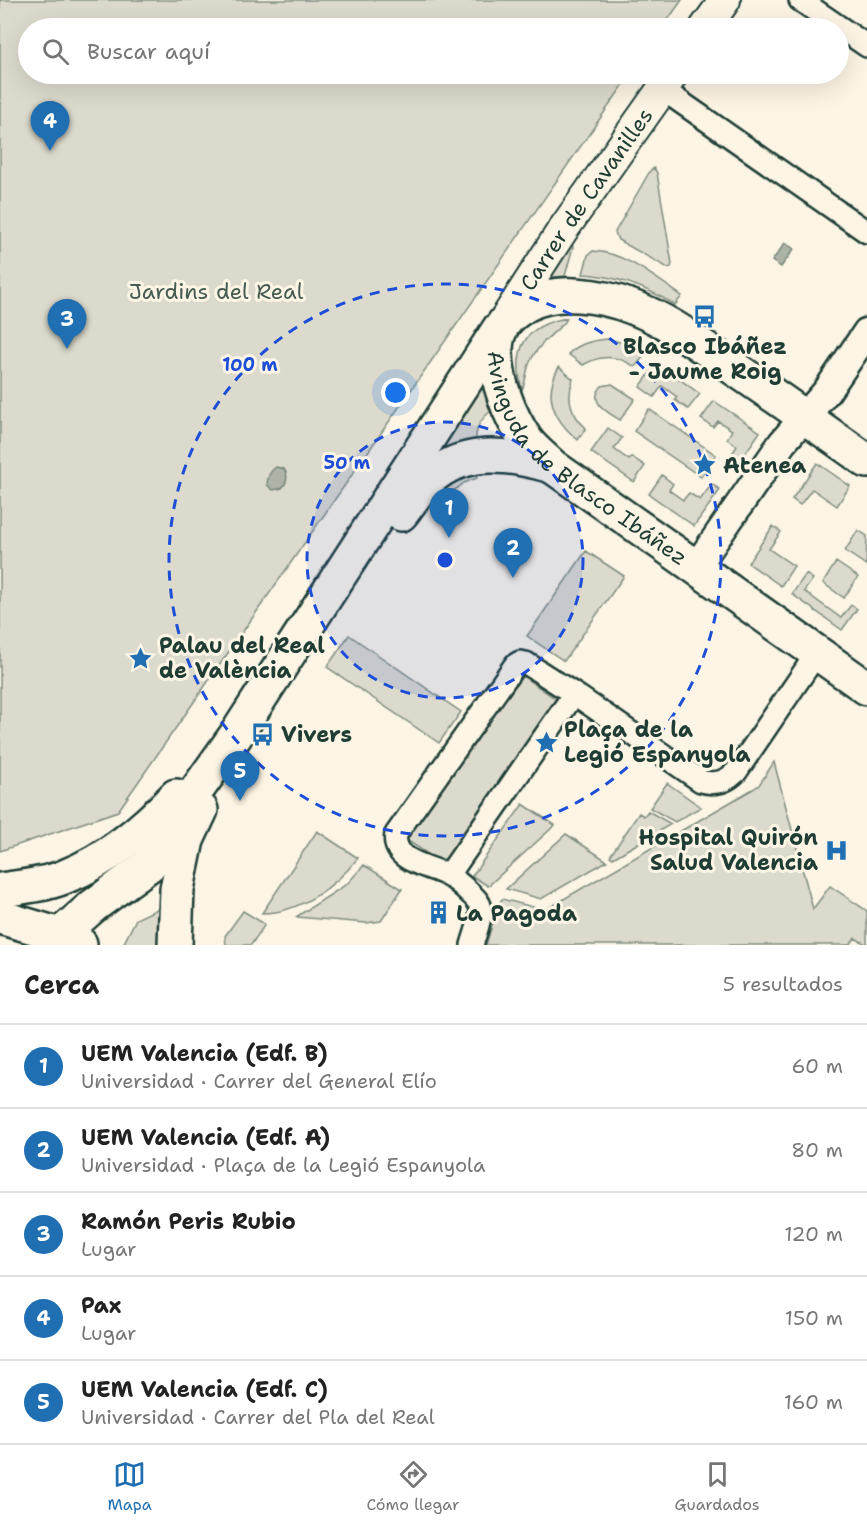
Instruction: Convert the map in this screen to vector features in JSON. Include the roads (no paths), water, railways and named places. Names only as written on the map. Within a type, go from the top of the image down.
[{"type":"main road","points":[[712,18],[725,0]]},
{"type":"main road","name":"Carrer de Cavanilles","points":[[501,325],[568,222],[665,84]]},
{"type":"main road","name":"Avinguda de Blasco Ibáñez","points":[[867,461],[806,416],[668,324],[631,306],[577,295],[550,297],[534,301],[514,312],[501,325],[496,342],[496,358],[498,373],[509,407],[527,441],[552,466],[867,688]]},
{"type":"main road","points":[[1,911],[66,942],[93,906],[149,865],[236,735],[501,325]]},
{"type":"main road","points":[[330,590],[404,510],[424,484],[440,470],[468,458],[505,455],[552,466]]},
{"type":"main road","points":[[1,911],[112,852],[147,826],[236,735]]},
{"type":"main road","points":[[176,945],[177,889],[187,840],[236,735]]},
{"type":"street","points":[[800,0],[826,18]]},
{"type":"street","points":[[849,34],[867,46]]},
{"type":"street","points":[[671,84],[867,232]]},
{"type":"street","points":[[806,416],[867,332]]},
{"type":"street","name":"Avinguda de Blasco Ibáñez","points":[[696,567],[782,443],[806,416]]},
{"type":"street","points":[[472,945],[481,906],[468,891],[448,876],[404,856],[397,849],[395,840],[396,834],[515,665],[520,662],[526,663],[701,781],[710,783],[730,778],[736,772],[817,653]]},
{"type":"street","points":[[448,876],[574,694]]},
{"type":"place","name":"Pax","points":[[50,151]]},
{"type":"place","name":"Blasco Ibáñez - Jaume Roig","points":[[705,317]]},
{"type":"place","name":"Ramón Peris Rubio","points":[[67,349]]},
{"type":"place","name":"Atenea","points":[[705,465]]},
{"type":"place","name":"UEM Valencia (Edf. B)","points":[[449,538]]},
{"type":"place","name":"UEM Valencia (Edf. A)","points":[[513,578]]},
{"type":"place","name":"Palau del Real de València","points":[[141,658]]},
{"type":"place","name":"Vivers","points":[[263,734]]},
{"type":"place","name":"Plaça de la Legió Espanyola","points":[[546,742]]},
{"type":"place","name":"UEM Valencia (Edf. C)","points":[[240,801]]},
{"type":"place","name":"Hospital Quirón Salud Valencia","points":[[836,850]]},
{"type":"place","name":"La Pagoda","points":[[438,913]]},
{"type":"park label","name":"Jardins del Real","points":[[216,291]]}]
